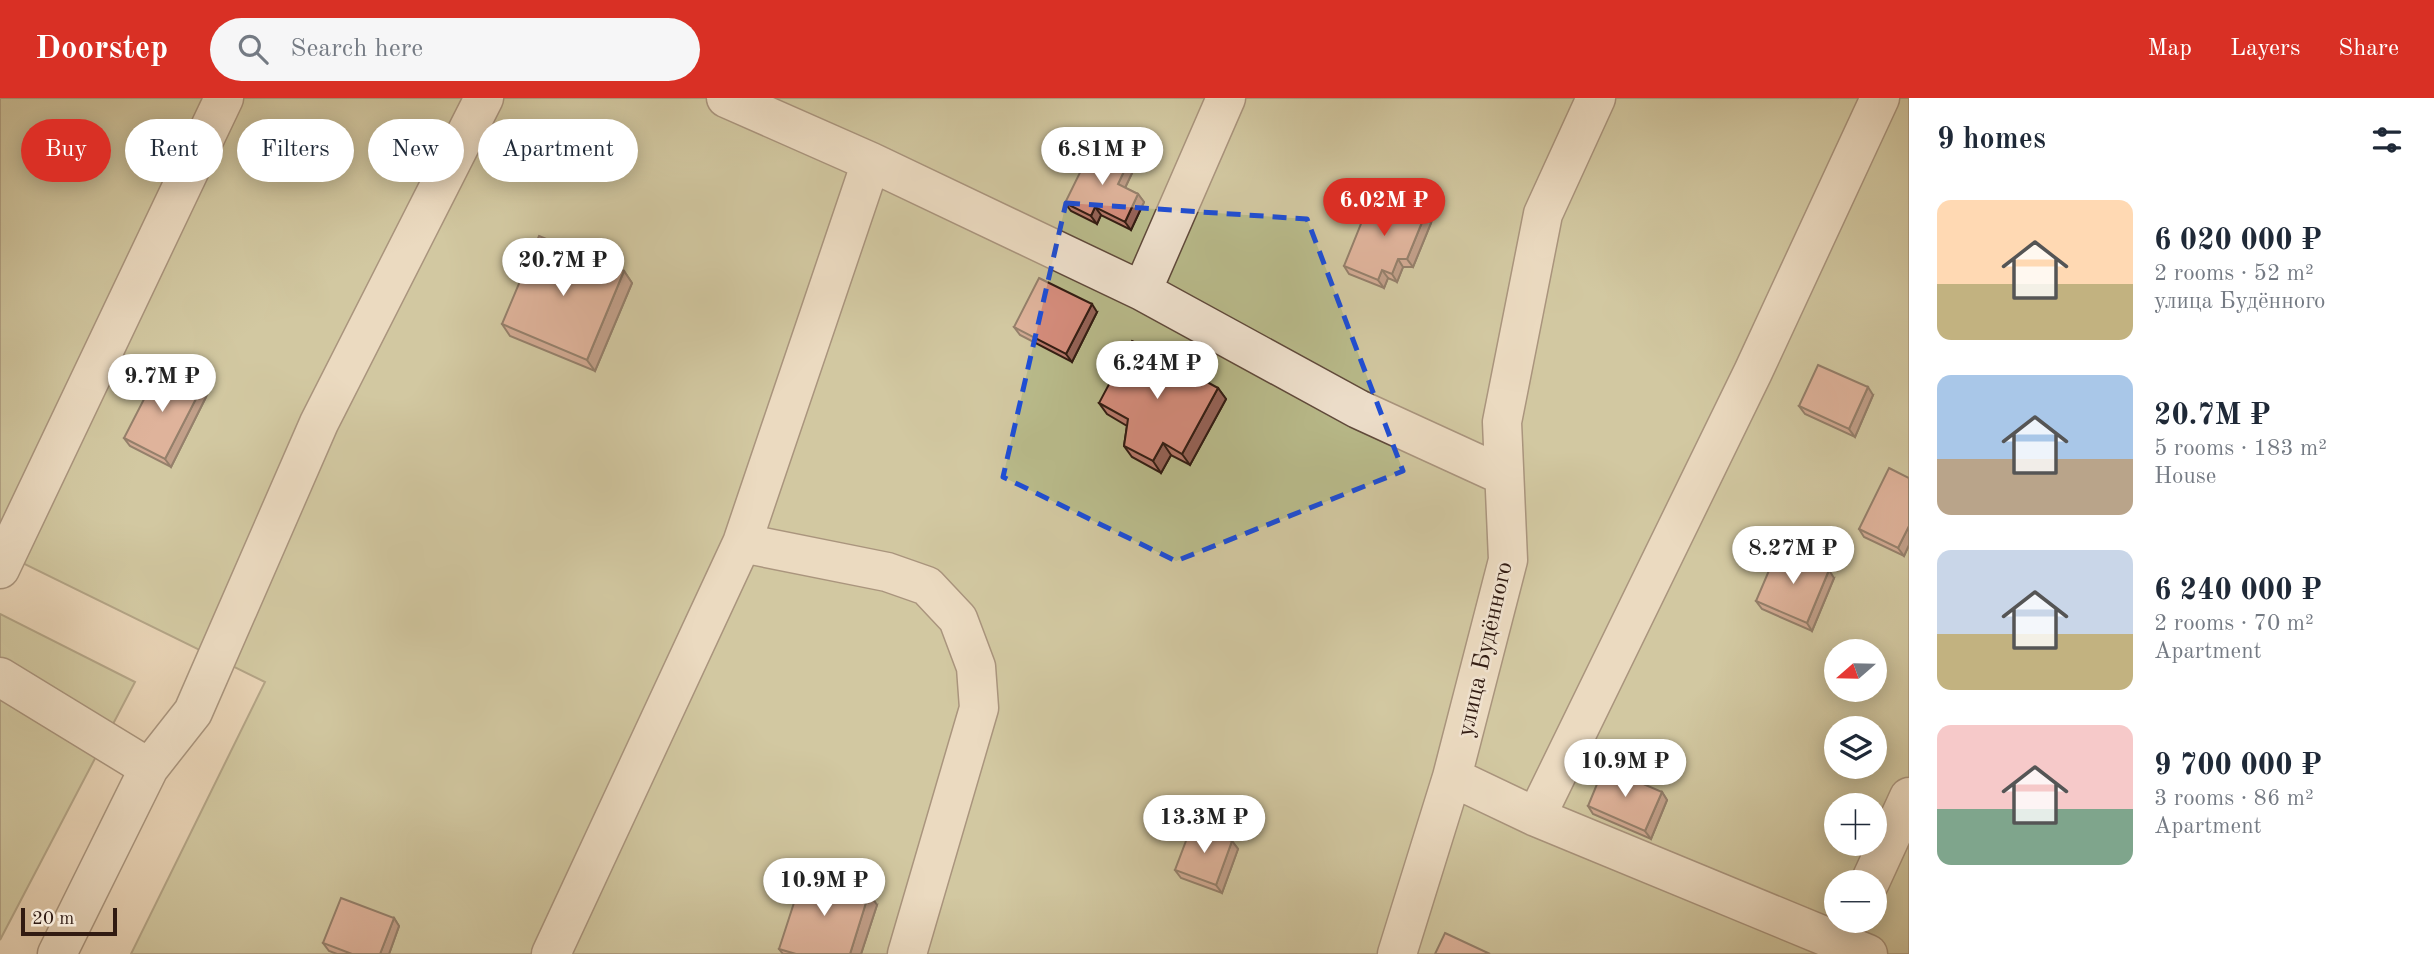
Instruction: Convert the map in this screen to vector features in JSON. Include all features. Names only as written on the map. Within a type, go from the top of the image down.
[{"type":"street","points":[[0,569],[224,98]]},
{"type":"street","points":[[1142,291],[1226,98]]},
{"type":"street","name":"улица Будённого","points":[[1397,954],[1452,777],[1508,560],[1502,475],[1502,422],[1543,214],[1596,98]]},
{"type":"street","points":[[1536,817],[1753,372],[1880,98]]},
{"type":"street","points":[[57,954],[149,768],[193,712],[319,423],[473,102]]},
{"type":"street","points":[[746,102],[1142,291],[1358,410],[1502,475]]},
{"type":"street","points":[[551,954],[742,543],[870,162]]},
{"type":"street","points":[[742,543],[887,572],[928,586],[958,619],[976,667],[979,708],[907,954]]},
{"type":"street","points":[[0,677],[149,768]]},
{"type":"street","points":[[1452,777],[1536,817],[1849,943]]},
{"type":"street","points":[[1876,870],[1909,797]]},
{"type":"highlighted area","points":[[1066,203],[1307,219],[1403,471],[1176,561],[1003,477]]},
{"type":"green space","points":[[0,98],[1909,98],[1909,954],[131,954],[265,682],[0,552]]},
{"type":"green space","points":[[0,614],[135,682],[0,940]]},
{"type":"building","points":[[1093,146],[1128,163],[1118,184],[1138,194],[1125,222],[1095,207],[1091,216],[1065,203]]},
{"type":"building","points":[[1373,194],[1425,215],[1407,259],[1398,259],[1392,274],[1382,270],[1378,280],[1344,266]]},
{"type":"building","points":[[539,236],[624,271],[587,360],[502,324]]},
{"type":"building","points":[[1039,278],[1092,304],[1066,354],[1014,327]]},
{"type":"building","points":[[1132,341],[1218,388],[1182,454],[1163,443],[1153,461],[1124,446],[1128,419],[1099,403]]},
{"type":"building","points":[[1818,365],[1868,387],[1849,429],[1799,406]]},
{"type":"building","points":[[160,368],[201,389],[165,459],[124,438]]},
{"type":"building","points":[[1889,468],[1909,478],[1909,526],[1898,548],[1859,529]]},
{"type":"building","points":[[1790,553],[1829,570],[1807,623],[1756,601],[1776,554],[1787,559]]},
{"type":"building","points":[[1604,767],[1662,792],[1645,831],[1588,806]]},
{"type":"building","points":[[1192,825],[1232,841],[1216,885],[1175,870]]},
{"type":"building","points":[[804,872],[869,893],[850,954],[796,954],[779,949]]},
{"type":"building","points":[[341,898],[394,918],[380,954],[352,954],[323,943]]},
{"type":"building","points":[[1445,933],[1490,954],[1435,954]]}]
